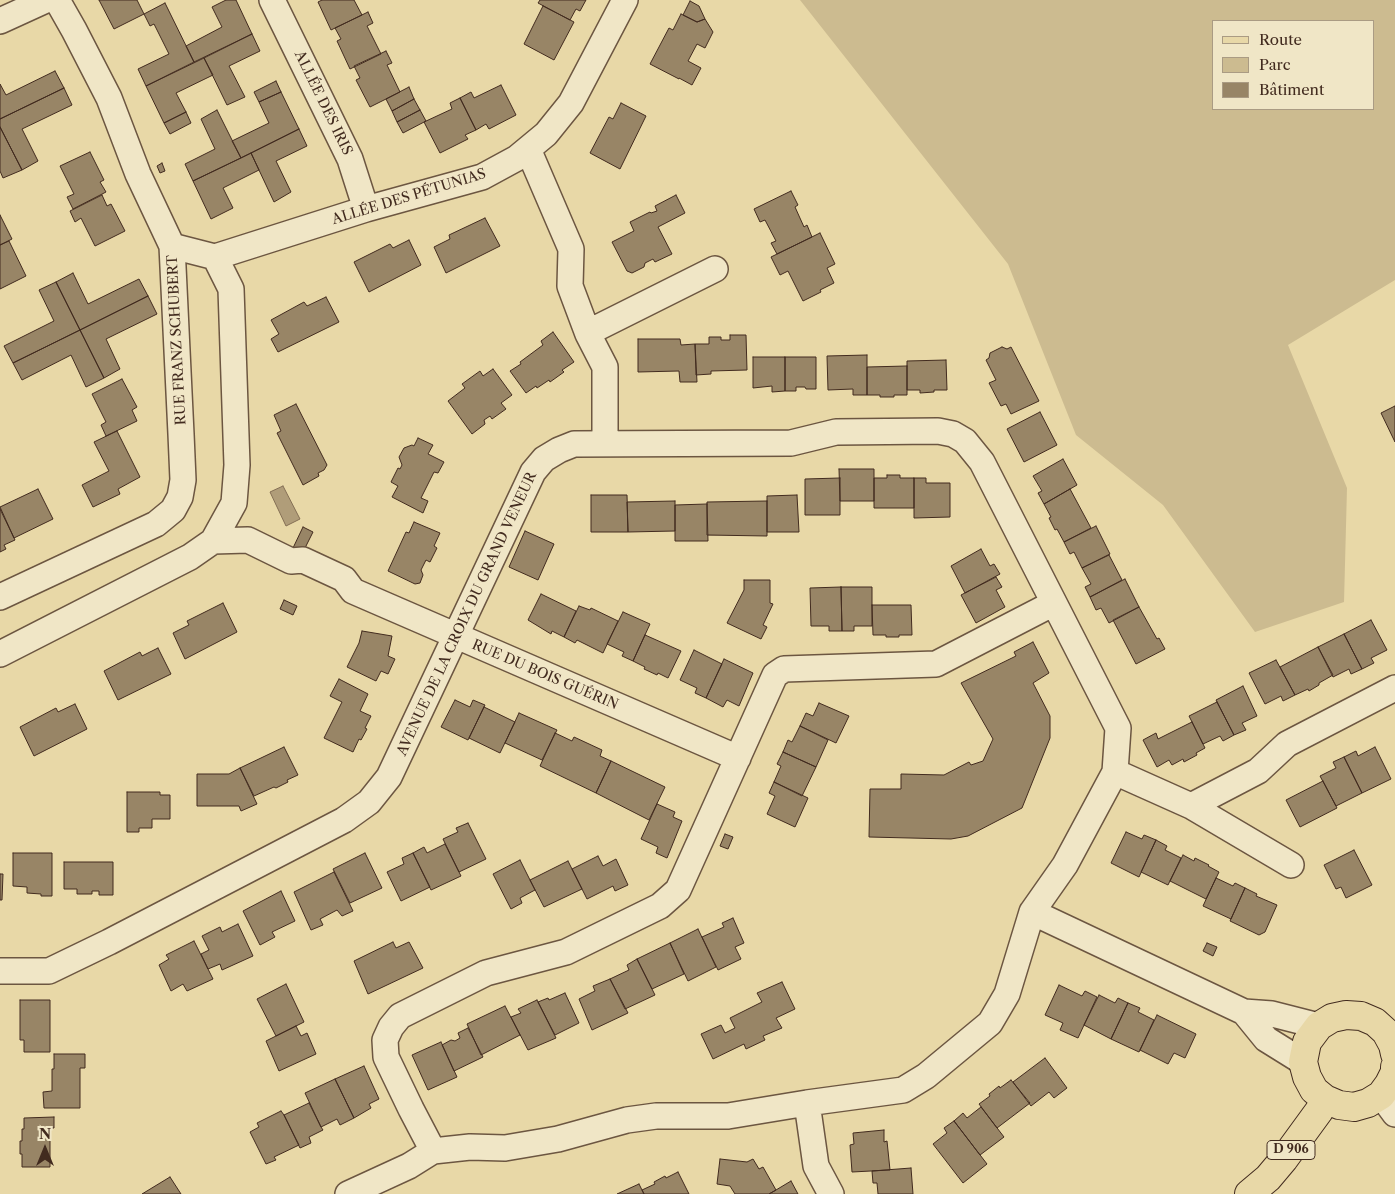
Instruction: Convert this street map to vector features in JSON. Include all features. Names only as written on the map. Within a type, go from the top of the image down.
[{"type":"main road","points":[[1339,1016],[1361,1016],[1375,1022],[1386,1032],[1395,1053],[1394,1072],[1390,1084],[1388,1105],[1368,1103],[1354,1107],[1339,1105],[1325,1099],[1314,1090],[1306,1077],[1304,1062],[1307,1042],[1319,1026],[1339,1016]]},
{"type":"main road","name":"D 906","points":[[1250,1194],[1268,1178],[1284,1159],[1319,1111],[1325,1099]]},
{"type":"street","points":[[0,21],[46,0]]},
{"type":"street","name":"RUE FRANZ SCHUBERT","points":[[0,597],[156,524],[173,510],[180,497],[183,480],[172,246],[138,174],[109,98],[57,0]]},
{"type":"street","name":"ALLÉE DES IRIS","points":[[272,0],[350,159],[366,209]]},
{"type":"street","name":"ALLÉE DES PÉTUNIAS","points":[[214,257],[366,209],[482,177],[517,158],[546,134],[571,103],[624,0]]},
{"type":"street","points":[[528,149],[571,249],[570,286],[588,334],[605,367],[605,444]]},
{"type":"street","points":[[0,654],[190,558],[213,541],[234,502],[237,465],[231,290],[214,257],[172,246]]},
{"type":"street","points":[[588,334],[715,269]]},
{"type":"street","name":"AVENUE DE LA CROIX DU GRAND VENEUR","points":[[0,971],[49,971],[109,942],[344,820],[369,802],[389,777],[533,472],[544,459],[559,450],[574,444],[791,442],[836,432],[938,431],[953,434],[965,441],[982,462],[1118,728],[1115,772],[1065,865],[1032,912],[1007,994],[990,1023],[926,1076],[903,1090],[728,1116],[656,1116],[627,1120],[558,1139],[505,1148],[470,1147],[433,1151],[375,1189],[348,1194]]},
{"type":"street","points":[[234,502],[248,540]]},
{"type":"street","name":"RUE DU BOIS GUÉRIN","points":[[213,541],[248,540],[291,561],[303,560],[323,568],[344,579],[353,591],[738,758]]},
{"type":"street","points":[[433,1151],[386,1057],[385,1040],[391,1027],[400,1016],[486,973],[566,952],[660,906],[678,890],[775,675],[784,669],[936,664],[1054,603]]},
{"type":"street","points":[[1192,806],[1258,770],[1287,744],[1395,688]]},
{"type":"street","points":[[1115,772],[1192,806],[1291,865]]},
{"type":"street","points":[[1032,912],[1244,1012],[1272,1014],[1319,1026]]},
{"type":"street","points":[[1244,1012],[1266,1038],[1304,1062]]},
{"type":"street","points":[[807,1103],[816,1166],[831,1194]]},
{"type":"green space","points":[[800,0],[1395,0],[1395,280],[1288,345],[1347,488],[1344,602],[1255,632],[1163,505],[1076,435],[1008,264]]},
{"type":"shaded area","points":[[283,486],[300,519],[286,526],[270,492]]},
{"type":"building","points":[[99,0],[137,0],[144,14],[114,29]]},
{"type":"building","points":[[226,0],[236,0],[252,34],[194,62],[186,46],[222,27],[212,7]]},
{"type":"building","points":[[322,0],[354,0],[362,15],[331,30],[318,2]]},
{"type":"building","points":[[540,0],[586,0],[580,11],[576,9],[570,20],[538,3]]},
{"type":"building","points":[[690,1],[699,6],[705,19],[697,22],[683,15]]},
{"type":"building","points":[[165,3],[194,62],[146,86],[138,69],[169,54],[154,24],[150,26],[144,14]]},
{"type":"building","points":[[543,6],[574,22],[554,60],[524,44]]},
{"type":"building","points":[[368,12],[373,23],[367,26],[381,54],[350,69],[337,41],[341,39],[335,28]]},
{"type":"building","points":[[681,14],[697,22],[705,19],[713,32],[705,48],[697,44],[688,61],[701,68],[692,85],[650,64],[669,28],[673,30]]},
{"type":"building","points":[[252,34],[260,51],[229,66],[245,97],[227,105],[204,58]]},
{"type":"building","points":[[386,51],[392,63],[387,65],[400,92],[370,107],[356,80],[360,78],[354,66]]},
{"type":"building","points":[[204,58],[213,75],[176,93],[186,112],[164,123],[146,86]]},
{"type":"building","points":[[55,71],[64,88],[0,119],[0,84],[6,95]]},
{"type":"building","points":[[276,81],[281,92],[259,102],[254,92]]},
{"type":"building","points":[[501,85],[516,115],[489,129],[486,124],[476,130],[460,98],[471,92],[474,98]]},
{"type":"building","points":[[409,87],[414,99],[392,111],[386,99]]},
{"type":"building","points":[[64,88],[72,105],[22,129],[38,161],[22,170],[0,127],[0,119]]},
{"type":"building","points":[[281,92],[299,129],[241,158],[232,141],[269,123],[259,102]]},
{"type":"building","points":[[460,98],[476,130],[465,135],[468,139],[440,153],[424,122],[452,109],[450,103]]},
{"type":"building","points":[[414,99],[420,110],[397,122],[392,111]]},
{"type":"building","points":[[621,103],[646,116],[620,169],[590,153],[609,117],[613,119]]},
{"type":"building","points":[[217,110],[241,158],[193,181],[185,164],[215,149],[201,119]]},
{"type":"building","points":[[420,110],[426,121],[403,133],[397,122]]},
{"type":"building","points":[[186,112],[191,123],[170,134],[164,123]]},
{"type":"building","points":[[0,127],[22,170],[3,178],[0,171]]},
{"type":"building","points":[[299,129],[307,146],[276,161],[291,192],[274,202],[251,153]]},
{"type":"building","points":[[90,152],[104,180],[100,182],[106,192],[73,209],[67,197],[74,194],[60,166]]},
{"type":"building","points":[[251,153],[259,170],[223,188],[233,208],[211,219],[193,181]]},
{"type":"building","points":[[162,163],[165,171],[160,173],[157,166]]},
{"type":"building","points":[[791,191],[798,205],[795,207],[804,227],[807,225],[812,237],[777,254],[771,243],[776,241],[765,220],[760,222],[754,209]]},
{"type":"building","points":[[102,195],[107,206],[111,204],[125,231],[95,246],[81,218],[75,222],[70,211]]},
{"type":"building","points":[[676,195],[685,213],[658,227],[672,254],[655,262],[653,259],[645,263],[644,267],[632,273],[627,271],[612,242],[634,231],[630,222],[650,212],[657,211],[655,206]]},
{"type":"building","points":[[0,215],[12,239],[0,245]]},
{"type":"building","points":[[485,218],[500,246],[446,273],[434,247],[450,239],[449,235]]},
{"type":"building","points":[[820,233],[835,264],[827,268],[834,283],[803,301],[788,271],[780,275],[771,257]]},
{"type":"building","points":[[409,240],[421,265],[369,292],[354,262],[390,244],[393,248]]},
{"type":"building","points":[[9,241],[26,276],[0,289],[0,245]]},
{"type":"building","points":[[73,273],[88,304],[139,279],[148,296],[80,330],[56,282]]},
{"type":"building","points":[[56,282],[80,330],[13,363],[4,346],[54,321],[39,290]]},
{"type":"building","points":[[148,296],[157,314],[106,339],[120,369],[104,378],[80,330]]},
{"type":"building","points":[[326,297],[339,322],[278,352],[271,339],[279,334],[271,320],[304,302],[307,306]]},
{"type":"building","points":[[80,330],[104,378],[86,387],[71,355],[22,380],[13,363]]},
{"type":"building","points":[[553,332],[574,362],[562,370],[564,372],[550,382],[549,380],[526,393],[510,371],[543,345],[541,341]]},
{"type":"building","points":[[730,335],[746,335],[747,370],[711,371],[711,374],[696,375],[695,344],[709,344],[709,337],[721,337],[721,340],[730,340]]},
{"type":"building","points":[[638,339],[680,339],[681,345],[695,344],[697,382],[680,382],[679,371],[638,372]]},
{"type":"building","points":[[1002,347],[1007,349],[1011,347],[1039,401],[1011,414],[1006,404],[1001,406],[989,383],[996,380],[986,360],[989,358],[990,353]]},
{"type":"building","points":[[867,355],[867,395],[853,395],[853,389],[828,390],[827,356]]},
{"type":"building","points":[[753,357],[785,357],[785,391],[772,392],[772,386],[753,388]]},
{"type":"building","points":[[785,357],[816,357],[816,389],[796,387],[796,391],[785,391]]},
{"type":"building","points":[[946,360],[947,390],[920,393],[920,390],[907,390],[907,361]]},
{"type":"building","points":[[907,366],[907,395],[880,397],[880,395],[867,395],[867,367]]},
{"type":"building","points":[[493,369],[512,395],[501,403],[506,409],[492,419],[490,416],[484,420],[485,424],[472,434],[448,401],[465,388],[462,384],[480,371],[483,376]]},
{"type":"building","points":[[122,379],[137,407],[132,410],[137,421],[106,436],[101,425],[106,422],[92,394]]},
{"type":"building","points":[[296,404],[327,465],[324,470],[318,473],[319,476],[303,485],[277,433],[281,431],[274,415]]},
{"type":"building","points":[[1395,406],[1395,442],[1381,413]]},
{"type":"building","points":[[1040,412],[1057,445],[1024,462],[1007,429]]},
{"type":"building","points":[[117,431],[140,477],[118,489],[120,494],[93,507],[82,485],[109,471],[94,442]]},
{"type":"building","points":[[418,438],[433,445],[428,454],[444,462],[438,473],[434,472],[421,498],[428,501],[423,513],[392,497],[398,486],[391,482],[398,468],[400,469],[402,465],[399,457],[404,448],[414,446]]},
{"type":"building","points":[[1063,459],[1077,485],[1044,504],[1038,493],[1042,491],[1033,476]]},
{"type":"building","points":[[839,469],[874,469],[874,501],[840,501]]},
{"type":"building","points":[[887,475],[900,475],[900,478],[914,478],[914,508],[874,508],[874,478],[887,478]]},
{"type":"building","points":[[840,478],[840,515],[805,515],[805,479]]},
{"type":"building","points":[[914,478],[926,478],[926,483],[950,483],[950,517],[914,518]]},
{"type":"building","points":[[38,489],[53,519],[14,538],[0,507]]},
{"type":"building","points":[[1070,489],[1091,528],[1064,542],[1057,529],[1055,530],[1044,504]]},
{"type":"building","points":[[591,495],[627,495],[628,532],[591,532]]},
{"type":"building","points":[[797,495],[799,532],[767,532],[767,496]]},
{"type":"building","points":[[675,501],[675,531],[628,532],[627,502]]},
{"type":"building","points":[[767,501],[767,536],[707,535],[707,502]]},
{"type":"building","points":[[707,504],[708,541],[675,541],[675,505]]},
{"type":"building","points":[[0,509],[15,540],[4,545],[6,549],[0,552]]},
{"type":"building","points":[[414,522],[440,533],[434,546],[437,548],[430,562],[426,560],[421,570],[423,575],[420,583],[415,584],[388,571],[406,532],[409,533]]},
{"type":"building","points":[[1096,526],[1110,554],[1082,568],[1074,552],[1070,554],[1064,542]]},
{"type":"building","points":[[303,527],[313,532],[303,552],[293,548]]},
{"type":"building","points":[[525,531],[554,544],[538,580],[509,567]]},
{"type":"building","points":[[981,549],[990,566],[994,564],[1000,574],[965,593],[951,566]]},
{"type":"building","points":[[1109,555],[1122,580],[1090,597],[1085,587],[1091,584],[1082,568]]},
{"type":"building","points":[[996,577],[1002,587],[996,590],[1005,607],[976,623],[961,595]]},
{"type":"building","points":[[1125,579],[1139,607],[1109,623],[1101,608],[1096,610],[1090,597]]},
{"type":"building","points":[[744,580],[770,580],[770,603],[773,604],[763,625],[767,627],[761,639],[727,623],[744,590]]},
{"type":"building","points":[[841,587],[872,587],[872,626],[854,626],[854,631],[842,631]]},
{"type":"building","points":[[841,587],[842,631],[829,631],[829,626],[811,626],[810,588]]},
{"type":"building","points":[[541,594],[576,611],[564,637],[552,631],[551,634],[528,620]]},
{"type":"building","points":[[284,600],[297,606],[293,615],[280,609]]},
{"type":"building","points":[[223,603],[237,632],[185,659],[173,633],[189,625],[187,621]]},
{"type":"building","points":[[872,605],[911,605],[912,635],[886,637],[886,635],[873,635]]},
{"type":"building","points":[[579,606],[590,610],[591,608],[618,621],[603,653],[577,640],[575,643],[564,637]]},
{"type":"building","points":[[1139,607],[1157,639],[1159,638],[1165,649],[1136,664],[1113,620]]},
{"type":"building","points":[[623,612],[650,624],[633,661],[622,656],[624,652],[607,644]]},
{"type":"building","points":[[1371,620],[1387,650],[1371,658],[1374,663],[1362,669],[1344,634]]},
{"type":"building","points":[[362,631],[392,636],[388,656],[395,659],[388,674],[381,671],[376,681],[347,667],[359,643]]},
{"type":"building","points":[[1344,634],[1362,669],[1351,674],[1349,669],[1333,677],[1318,647]]},
{"type":"building","points":[[645,635],[681,651],[668,678],[644,669],[645,667],[633,661]]},
{"type":"building","points":[[1033,642],[1049,673],[1033,683],[1050,716],[1050,738],[1022,808],[968,836],[951,839],[869,837],[870,789],[901,789],[901,774],[944,775],[969,762],[971,765],[983,761],[993,739],[961,683],[1016,656],[1014,652]]},
{"type":"building","points":[[1318,647],[1333,675],[1309,691],[1308,689],[1295,695],[1280,667]]},
{"type":"building","points":[[158,648],[171,674],[118,700],[104,671],[140,652],[142,656]]},
{"type":"building","points":[[694,650],[722,664],[706,698],[695,693],[697,688],[680,680]]},
{"type":"building","points":[[724,659],[753,673],[739,706],[727,700],[723,707],[706,698]]},
{"type":"building","points":[[1276,660],[1295,695],[1283,701],[1281,696],[1265,704],[1249,673]]},
{"type":"building","points":[[339,679],[368,694],[360,711],[371,716],[365,728],[367,729],[361,740],[359,739],[353,752],[324,738],[342,702],[330,696]]},
{"type":"building","points":[[1243,686],[1257,716],[1242,723],[1246,730],[1234,735],[1216,700]]},
{"type":"building","points":[[455,700],[470,707],[473,700],[485,705],[468,740],[441,727]]},
{"type":"building","points":[[1217,702],[1234,735],[1223,741],[1220,736],[1203,744],[1189,716]]},
{"type":"building","points":[[819,703],[849,716],[836,743],[800,726],[806,713],[813,716]]},
{"type":"building","points":[[75,704],[87,729],[34,756],[20,727],[56,708],[58,712]]},
{"type":"building","points":[[484,707],[515,722],[500,753],[469,738]]},
{"type":"building","points":[[519,713],[557,730],[542,760],[505,743]]},
{"type":"building","points":[[1192,722],[1205,748],[1184,762],[1183,759],[1172,765],[1169,760],[1157,767],[1143,740],[1156,733],[1158,739]]},
{"type":"building","points":[[800,726],[828,740],[816,767],[783,752],[788,740],[792,742]]},
{"type":"building","points":[[555,733],[572,741],[574,737],[602,750],[600,756],[611,761],[596,793],[540,766]]},
{"type":"building","points":[[284,747],[298,775],[276,788],[274,787],[254,796],[240,768]]},
{"type":"building","points":[[1375,747],[1391,779],[1362,793],[1344,757],[1356,751],[1358,756]]},
{"type":"building","points":[[783,752],[816,767],[802,796],[774,782],[781,766],[777,764]]},
{"type":"building","points":[[1344,757],[1362,793],[1336,806],[1320,776],[1336,768],[1333,762]]},
{"type":"building","points":[[611,761],[665,787],[649,820],[596,793]]},
{"type":"building","points":[[240,768],[257,804],[241,811],[239,806],[197,806],[197,774],[229,774]]},
{"type":"building","points":[[1323,781],[1337,808],[1300,827],[1286,800]]},
{"type":"building","points":[[774,782],[808,798],[795,827],[767,814],[775,796],[769,793]]},
{"type":"building","points":[[127,792],[160,792],[160,795],[170,795],[170,819],[152,819],[152,828],[139,828],[139,832],[127,832]]},
{"type":"building","points":[[657,804],[675,812],[673,817],[682,821],[667,858],[656,853],[658,847],[641,839]]},
{"type":"building","points":[[468,823],[486,859],[459,872],[443,839],[458,832],[456,828]]},
{"type":"building","points":[[1126,832],[1142,839],[1144,835],[1156,840],[1139,877],[1111,863]]},
{"type":"building","points":[[725,834],[733,837],[728,849],[720,846]]},
{"type":"building","points":[[1156,840],[1167,846],[1165,850],[1181,858],[1168,885],[1141,872]]},
{"type":"building","points":[[445,844],[461,876],[431,890],[413,853],[424,847],[427,853]]},
{"type":"building","points":[[1354,850],[1372,885],[1346,898],[1341,887],[1336,889],[1324,865]]},
{"type":"building","points":[[13,853],[52,853],[52,896],[27,893],[27,887],[13,886]]},
{"type":"building","points":[[365,853],[382,888],[350,903],[333,869]]},
{"type":"building","points":[[413,853],[430,887],[401,901],[387,872],[404,864],[402,858]]},
{"type":"building","points":[[1183,855],[1194,861],[1195,858],[1219,872],[1206,899],[1170,881]]},
{"type":"building","points":[[598,856],[603,866],[616,859],[628,885],[615,891],[613,886],[587,899],[572,869]]},
{"type":"building","points":[[520,860],[535,890],[520,898],[522,903],[511,909],[493,874]]},
{"type":"building","points":[[568,861],[582,889],[544,907],[530,880]]},
{"type":"building","points":[[64,862],[113,862],[113,895],[99,895],[99,891],[92,891],[92,894],[77,894],[77,889],[64,889]]},
{"type":"building","points":[[334,872],[353,911],[342,916],[337,910],[320,919],[323,925],[311,930],[294,892]]},
{"type":"building","points":[[0,874],[3,874],[2,900],[0,900]]},
{"type":"building","points":[[1216,878],[1233,886],[1235,883],[1245,888],[1231,919],[1203,906]]},
{"type":"building","points":[[1245,888],[1257,894],[1256,896],[1277,905],[1265,932],[1259,935],[1230,921]]},
{"type":"building","points":[[281,891],[295,921],[272,932],[275,937],[260,945],[243,911]]},
{"type":"building","points":[[733,918],[744,943],[735,947],[741,959],[718,970],[702,937],[724,927],[722,923]]},
{"type":"building","points":[[238,924],[253,956],[222,970],[220,964],[208,969],[201,954],[209,950],[202,936],[220,927],[222,932]]},
{"type":"building","points":[[698,929],[716,967],[688,981],[670,943]]},
{"type":"building","points":[[194,941],[213,979],[187,991],[183,984],[171,991],[159,965],[169,959],[166,955]]},
{"type":"building","points":[[393,942],[396,948],[409,942],[423,968],[368,994],[354,961]]},
{"type":"building","points":[[670,943],[684,974],[652,989],[637,959]]},
{"type":"building","points":[[1207,943],[1217,947],[1213,956],[1203,951]]},
{"type":"building","points":[[637,959],[655,995],[625,1009],[610,979],[629,970],[627,965]]},
{"type":"building","points":[[610,979],[628,1013],[592,1030],[579,999],[595,991],[593,986]]},
{"type":"building","points":[[782,982],[795,1009],[776,1018],[782,1028],[763,1036],[765,1040],[746,1049],[744,1044],[713,1059],[701,1034],[721,1025],[725,1033],[735,1028],[730,1018],[762,1002],[757,993]]},
{"type":"building","points":[[286,984],[304,1022],[276,1036],[257,999]]},
{"type":"building","points":[[1059,985],[1082,996],[1085,991],[1097,997],[1078,1038],[1060,1030],[1063,1023],[1045,1015]]},
{"type":"building","points":[[565,993],[579,1023],[555,1035],[538,1002],[548,998],[549,1000]]},
{"type":"building","points":[[1099,995],[1115,1003],[1118,998],[1128,1003],[1111,1039],[1084,1025]]},
{"type":"building","points":[[20,1000],[50,1000],[50,1052],[24,1052],[24,1040],[20,1040]]},
{"type":"building","points":[[537,1000],[556,1038],[528,1050],[511,1017],[521,1013],[518,1009]]},
{"type":"building","points":[[1128,1003],[1140,1008],[1138,1012],[1154,1020],[1139,1052],[1111,1039]]},
{"type":"building","points":[[505,1006],[520,1035],[481,1055],[467,1024]]},
{"type":"building","points":[[1157,1015],[1196,1034],[1185,1058],[1174,1053],[1168,1064],[1140,1050]]},
{"type":"building","points":[[296,1026],[301,1036],[307,1033],[316,1054],[279,1071],[266,1041]]},
{"type":"building","points":[[468,1028],[483,1057],[454,1071],[442,1045],[460,1038],[458,1033]]},
{"type":"building","points":[[441,1042],[457,1077],[428,1090],[412,1055]]},
{"type":"building","points":[[54,1054],[85,1054],[85,1068],[80,1068],[80,1108],[44,1108],[43,1092],[52,1091]]},
{"type":"building","points":[[1045,1058],[1067,1088],[1054,1098],[1049,1092],[1031,1106],[1013,1082]]},
{"type":"building","points":[[364,1066],[379,1099],[369,1104],[371,1108],[354,1118],[335,1079]]},
{"type":"building","points":[[335,1079],[354,1118],[340,1125],[337,1119],[321,1127],[305,1093]]},
{"type":"building","points":[[1011,1080],[1030,1103],[997,1128],[979,1104],[999,1086],[1000,1088]]},
{"type":"building","points":[[309,1103],[323,1130],[309,1137],[311,1143],[300,1148],[284,1115]]},
{"type":"building","points":[[981,1107],[1004,1137],[980,1155],[954,1121],[963,1113],[967,1118]]},
{"type":"building","points":[[281,1111],[299,1145],[274,1157],[276,1160],[266,1164],[250,1132],[259,1127],[257,1123]]},
{"type":"building","points":[[54,1117],[54,1128],[50,1128],[50,1167],[22,1167],[20,1141],[22,1141],[24,1118]]},
{"type":"building","points":[[954,1121],[987,1164],[963,1183],[933,1144],[947,1133],[944,1128]]},
{"type":"building","points":[[884,1130],[884,1142],[887,1141],[890,1170],[852,1172],[850,1145],[854,1144],[853,1133]]},
{"type":"building","points":[[720,1159],[747,1162],[753,1159],[759,1169],[763,1167],[776,1190],[769,1194],[735,1194],[730,1186],[717,1184]]},
{"type":"building","points":[[911,1168],[913,1194],[878,1194],[877,1183],[873,1183],[872,1171]]},
{"type":"building","points":[[678,1172],[689,1194],[644,1194],[642,1190],[655,1184],[654,1182]]},
{"type":"building","points":[[170,1177],[181,1194],[142,1194]]},
{"type":"building","points":[[791,1181],[798,1194],[769,1194],[776,1190]]},
{"type":"building","points":[[639,1184],[644,1194],[617,1194]]}]
